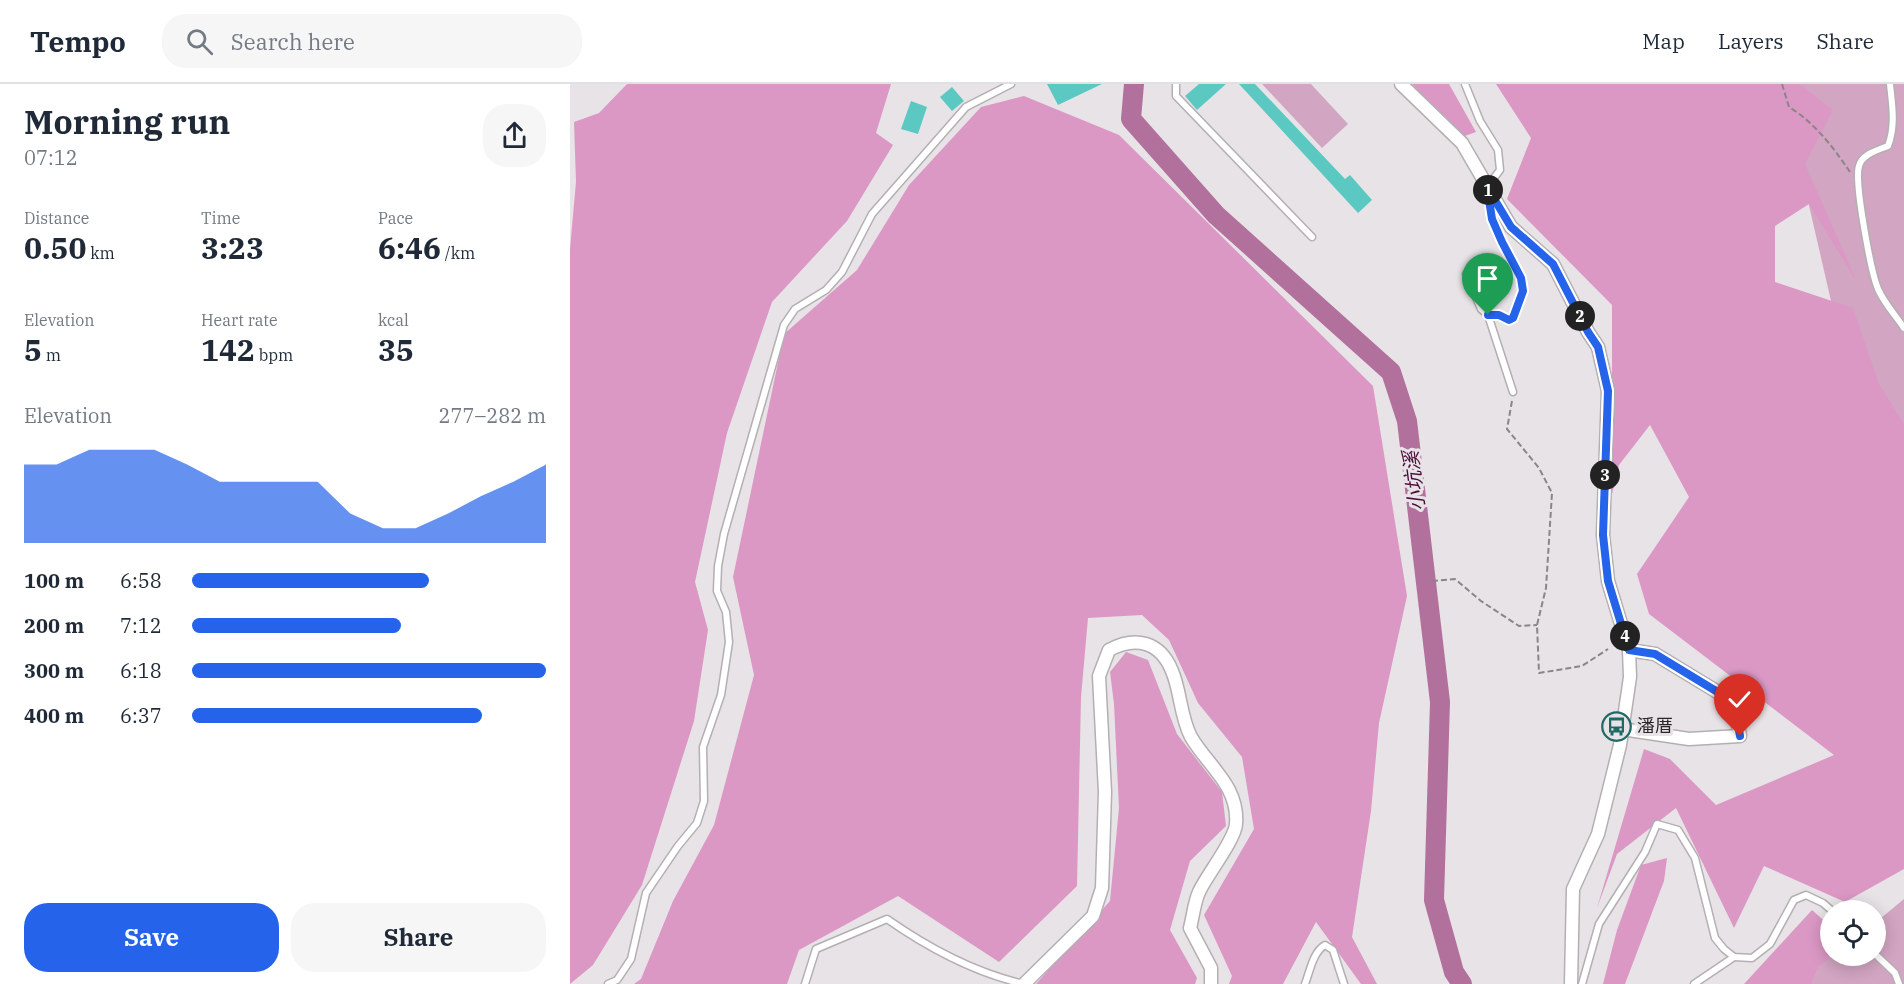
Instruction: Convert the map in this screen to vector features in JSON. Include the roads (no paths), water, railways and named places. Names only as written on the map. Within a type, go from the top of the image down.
[{"type":"street","points":[[1401,84],[1462,143],[1511,227],[1553,264],[1598,347],[1608,391],[1603,535],[1608,581],[1629,650],[1630,677],[1620,745],[1598,834],[1573,889],[1571,984]]},
{"type":"street","points":[[1024,984],[1093,916],[1102,888],[1105,792],[1099,676],[1109,650],[1123,642],[1139,642],[1151,646],[1162,654],[1172,670],[1184,720],[1192,738],[1233,795],[1236,828],[1198,894],[1190,928],[1211,968],[1211,984]]},
{"type":"street","points":[[1622,729],[1689,739],[1740,736],[1734,702],[1655,654],[1629,650]]},
{"type":"lane","points":[[608,984],[617,980],[631,959],[646,893],[678,846],[697,823],[704,801],[703,747],[710,721],[721,695],[729,642],[726,612],[717,591],[723,534],[784,325],[795,309],[826,290],[842,272],[872,214],[966,107],[1011,84]]},
{"type":"lane","points":[[1176,84],[1176,96],[1312,237]]},
{"type":"lane","points":[[1465,84],[1480,121],[1498,150],[1500,170],[1487,187],[1492,219],[1521,278],[1523,291],[1513,318],[1509,320],[1499,315],[1488,315]]},
{"type":"lane","points":[[1890,84],[1893,134],[1888,146],[1866,155],[1859,165],[1859,185],[1868,245],[1878,290],[1904,328]]},
{"type":"lane","points":[[1466,274],[1482,309],[1488,315],[1513,392]]},
{"type":"lane","points":[[1582,984],[1599,924],[1645,852],[1658,824],[1678,830],[1695,858],[1716,938],[1734,957],[1752,958],[1770,944],[1794,900],[1806,895],[1820,901]]},
{"type":"lane","points":[[806,984],[816,949],[887,919],[920,942],[1004,979],[1024,984]]},
{"type":"lane","points":[[1305,984],[1319,948],[1325,945],[1333,950],[1344,984]]},
{"type":"lane","points":[[1694,984],[1734,957]]},
{"type":"lane","points":[[1886,965],[1895,974],[1904,978]]},
{"type":"lane","points":[[1895,974],[1899,984]]},
{"type":"waterway","name":"小坑溪","points":[[1134,84],[1131,119],[1216,215],[1391,372],[1407,421],[1440,702],[1434,900],[1454,972],[1462,984]]},
{"type":"place","name":"潘厝","points":[[1616,726]]}]
